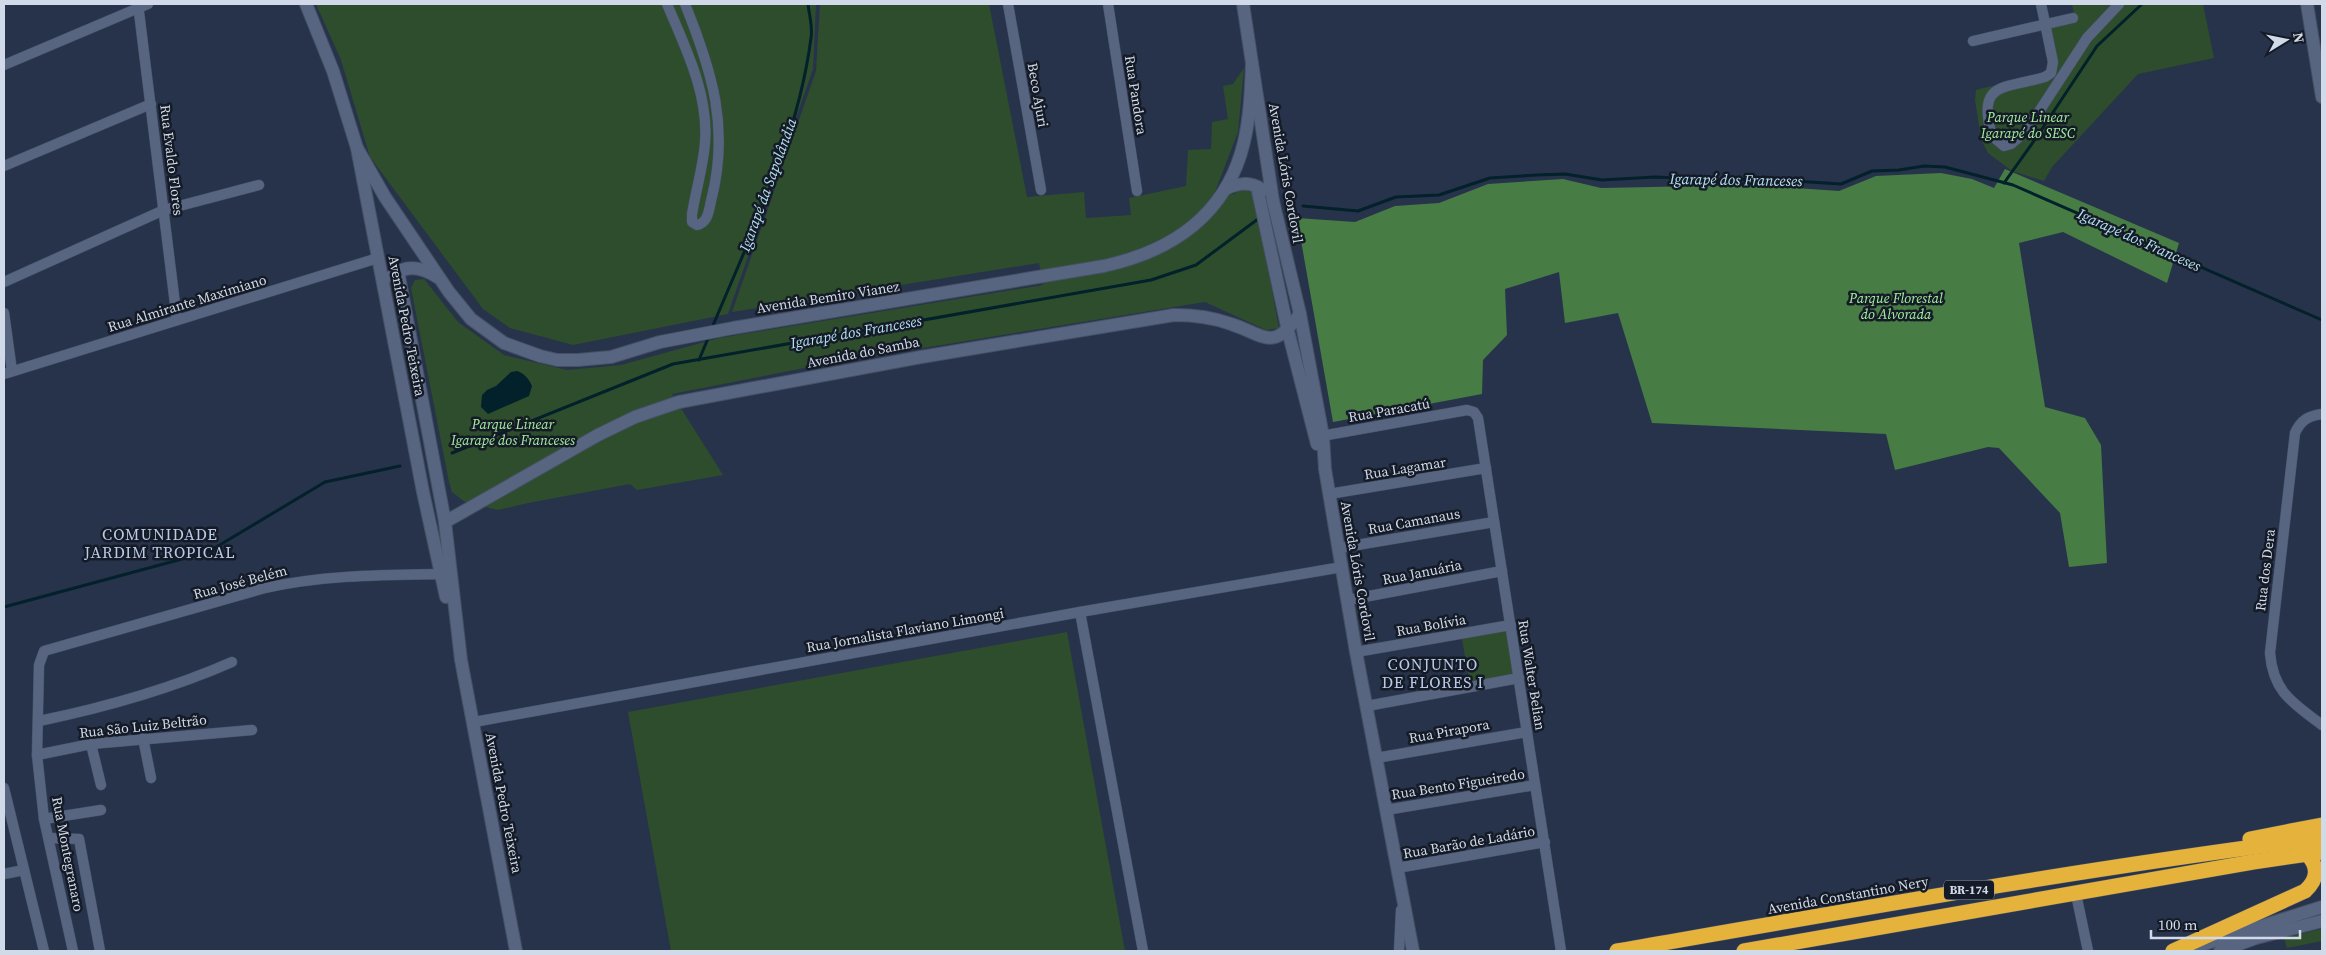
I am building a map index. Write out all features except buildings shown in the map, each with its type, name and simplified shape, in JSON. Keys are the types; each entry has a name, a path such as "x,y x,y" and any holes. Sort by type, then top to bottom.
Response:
{"highway":[{"path":"2174,857 2273,834 2322,825"},
{"name":"Avenida Constantino Nery","path":"1617,951 2032,879 2174,857 2322,838"},
{"path":"2173,951 2305,891 2316,879 2316,869 2313,861 2315,853"},
{"name":"BR-174","path":"1744,951 2315,853"}],"street":[{"name":"Avenida Pedro Teixeira","path":"306,4 333,71 358,148 423,492 456,650 461,660"},
{"path":"667,4 695,74 705,118 706,141 703,167 692,214 692,222 697,225 702,224 707,215 714,190 720,144 716,96 710,69 685,4"},
{"name":"Beco Ajuri","path":"1008,4 1041,190"},
{"name":"Rua Pandora","path":"1108,4 1137,191"},
{"path":"1243,4 1252,63"},
{"path":"2041,4 2054,62 2050,73 2045,77 2000,88 1991,94 1986,106 1992,136 1998,143 2004,146 2011,144 2027,130 2087,38 2119,4"},
{"path":"2307,4 2322,97"},
{"path":"4,65 142,5"},
{"name":"Rua Evaldo Flores","path":"142,5 151,104 177,320"},
{"path":"1973,41 2073,18"},
{"path":"2054,62 2068,66"},
{"name":"Avenida Bemiro Vianez","path":"358,148 385,197 441,280 471,319 486,332 504,343 540,356 557,360 595,359 677,338 1128,260 1162,247 1178,238 1206,215 1218,203 1225,189 1244,142 1252,63"},
{"name":"Avenida Lóris Cordovil","path":"1252,63 1273,201 1300,314 1356,652 1413,951"},
{"path":"695,74 710,69"},
{"path":"4,166 151,104"},
{"path":"1225,189 1239,183 1258,187 1273,201"},
{"path":"4,282 164,210 259,186"},
{"name":"Avenida Lóris Cordovil","path":"1258,187 1288,331 1319,437"},
{"name":"Rua Almirante Maximiano","path":"8,373 378,258"},
{"name":"Avenida Bemiro Vianez","path":"398,271 410,268 422,269 441,280"},
{"name":"Avenida Pedro Teixeira","path":"398,271 442,502 461,660 516,951"},
{"path":"384,286 398,271"},
{"path":"4,313 8,373"},
{"path":"1288,331 1300,314"},
{"name":"Avenida do Samba","path":"445,522 598,435 635,417 679,402 931,355 1174,315 1213,318 1265,338 1273,338 1288,331"},
{"name":"Rua Paracatú","path":"1319,437 1467,410"},
{"name":"Rua Walter Belian","path":"1467,410 1474,412 1478,418 1561,951"},
{"name":"Rua dos Dera","path":"2322,414 2305,418 2299,424 2295,433 2270,653 2271,667 2281,690 2289,699 2322,725"},
{"name":"Rua Lagamar","path":"1329,494 1486,468"},
{"path":"423,492 434,501 442,502"},
{"name":"Rua Camanaus","path":"1339,548 1494,522"},
{"name":"Rua Jornalista Flaviano Limongi","path":"474,722 1080,612 1342,567"},
{"name":"Rua Januária","path":"1348,600 1502,571"},
{"name":"Rua José Belém","path":"51,648 293,582 338,576 441,574"},
{"path":"1080,612 1143,951"},
{"name":"Rua Bolívia","path":"1356,652 1511,625"},
{"name":"Rua Montegranaro","path":"51,648 44,651 39,665 37,755 44,819 73,951"},
{"path":"39,721 96,710 156,693 232,662"},
{"path":"1367,706 1519,678"},
{"name":"Rua São Luiz Beltrão","path":"37,755 91,744 252,730"},
{"name":"Rua Pirapora","path":"1376,758 1527,732"},
{"path":"143,738 151,778"},
{"path":"91,744 102,785"},
{"name":"Rua Bento Figueiredo","path":"1386,810 1535,786"},
{"path":"4,788 44,951"},
{"path":"44,819 101,810"},
{"path":"49,838 77,837 80,842 100,951"},
{"name":"Rua Barão de Ladário","path":"1397,868 1544,842"},
{"path":"4,874 24,870"},
{"name":"Avenida Lóris Cordovil","path":"1399,951 1401,888"},
{"path":"2076,894 2088,951"},
{"path":"2185,951 2322,907"},
{"path":"2220,951 2288,929 2322,921"}],"green space":[{"path":"316,4 816,4 813,69 728,314 573,345 510,328 483,309 370,157 341,60"},
{"name":"Parque Linear Igarapé dos Franceses","path":"820,4 989,4 1027,197 1084,192 1086,218 1131,215 1129,198 1186,186 1188,150 1211,149 1212,122 1228,119 1223,86 1233,84 1244,68 1238,132 1215,192 1234,194 1244,188 1254,194 1279,328 1266,330 1205,302 825,364 672,394 723,475 637,490 630,484 498,510 465,502 452,492 449,482 411,288 415,280 424,279 458,322 504,355 567,370 621,365 719,338 1043,285 1039,263 732,312 816,71"},
{"name":"Parque Linear Igarapé do SESC","path":"2072,4 2203,4 2214,58 2138,74 2052,167 2044,181 2012,171 1988,153 1981,139 1975,100 1976,90 2044,73 2051,68 2048,21 2074,14"},
{"name":"Parque Florestal do Alvorada","path":"2005,169 2179,243 2167,283 2063,232 2019,243 2045,407 2085,418 2101,445 2107,563 2069,567 2060,513 1999,448 1988,447 1895,470 1886,434 1652,423 1618,313 1565,323 1559,272 1505,289 1507,335 1483,360 1482,394 1333,422 1297,218 1355,222 1395,206 1439,203 1488,184 1563,179 1601,188 1752,185 1839,191 1876,176 1941,173 1972,179 1994,188"},
{"path":"1514,623 1523,675 1470,686 1461,633"},
{"path":"1067,632 1125,951 671,951 628,712"},
{"path":"2322,929 2322,941 2287,948 2284,938"}],"water":[{"path":"517,371 524,375 531,383 529,396 488,414 481,407 482,395 487,390 496,386 511,372"}],"waterway":[{"name":"Igarapé da Sapolândia","path":"712,328 757,222 796,113 805,76 811,34 808,4"},
{"path":"2004,183 2097,46 2142,4"},
{"name":"Igarapé dos Franceses","path":"1303,206 1358,211 1396,197 1439,195 1490,178 1537,175 1565,174 1602,180 1655,177 1723,180 1776,178 1841,184 1872,171 1899,170 1924,166 1945,167 2013,185 2322,320"},
{"name":"Igarapé dos Franceses","path":"452,453 673,364 1151,280 1196,265 1258,219"},
{"name":"Igarapé da Sapolândia","path":"699,360 709,336"},
{"name":"Igarapé dos Franceses","path":"4,607 208,552 325,482 400,466"}],"district":[{"name":"COMUNIDADE JARDIM TROPICAL","path":"160,543"},
{"name":"CONJUNTO DE FLORES I","path":"1433,673"}]}
